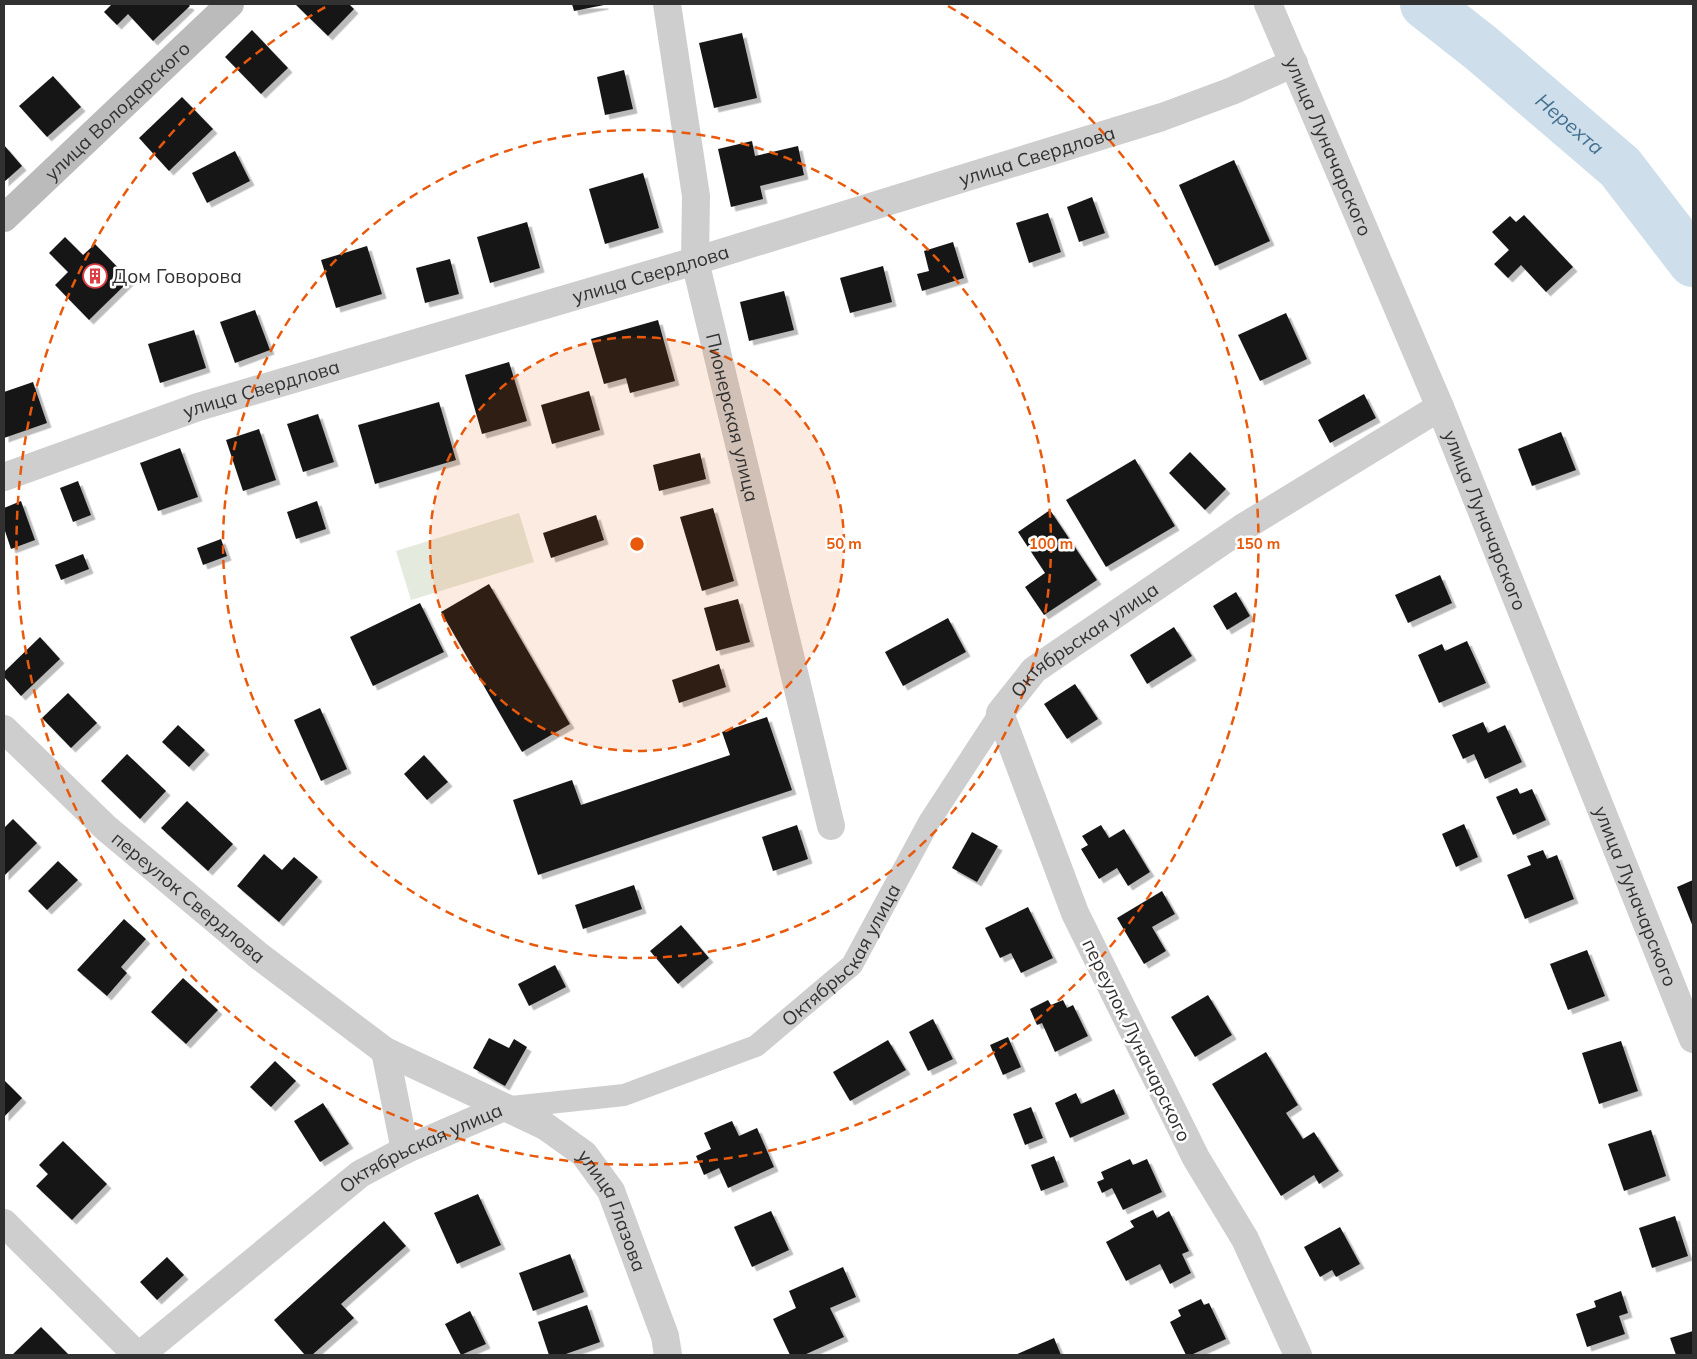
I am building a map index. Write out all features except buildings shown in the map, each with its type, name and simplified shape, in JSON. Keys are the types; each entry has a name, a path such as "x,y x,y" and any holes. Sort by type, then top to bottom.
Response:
{"main road":[{"name":"улица Володарского","path":"4,218 223,6"}],"street":[{"name":"Пионерская улица","path":"667,4 696,196 695,261 831,826"},
{"name":"улица Луначарского","path":"1268,4 1440,407 1693,1039"},
{"name":"улица Свердлова","path":"4,477 198,407 695,261 1162,117 1232,91 1294,63"},
{"name":"Октябрьская улица","path":"139,1355 360,1174 405,1150 502,1108 624,1095 756,1046 852,965 930,822 1000,713 1034,670 1242,528 1440,407"},
{"name":"переулок Луначарского","path":"1000,713 1075,913 1196,1158 1245,1239 1298,1355"},
{"name":"переулок Свердлова","path":"4,729 106,828 259,956 385,1051 502,1108"},
{"path":"385,1051 405,1150"},
{"name":"улица Глазова","path":"502,1108 545,1126 584,1154 611,1191 665,1336 668,1355"},
{"path":"4,1223 139,1355"}],"shaded area":[{"path":"519,513 534,562 411,600 396,551"}],"waterway":[{"name":"Нерехта","path":"1425,4 1481,48 1620,167 1693,262"}],"place":[{"name":"Дом Говорова","path":"95,276"}]}
